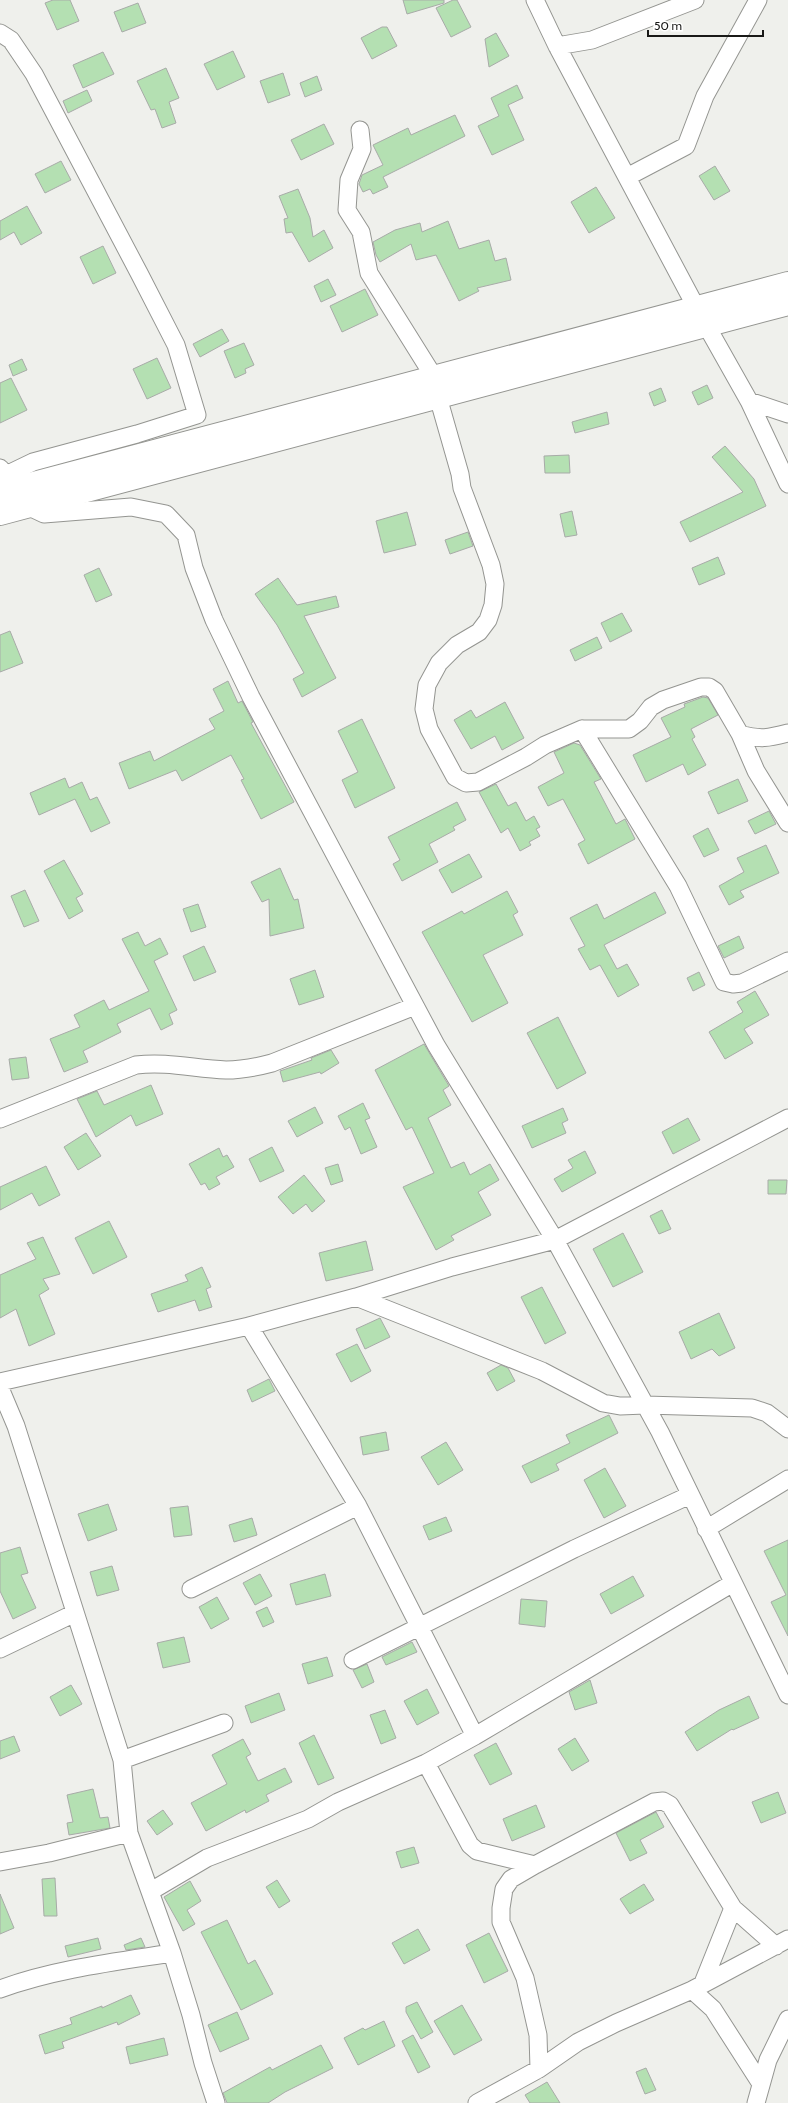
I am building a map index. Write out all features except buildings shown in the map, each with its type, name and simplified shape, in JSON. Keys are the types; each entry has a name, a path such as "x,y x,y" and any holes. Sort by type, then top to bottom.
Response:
{"main road":[{"path":"0,514 436,387 696,307 788,283"},
{"path":"6,481 706,326 788,304"}],"street":[{"path":"535,0 557,46 706,326 749,401 788,484"},
{"path":"557,46 592,40 695,0"},
{"path":"627,177 686,146 705,96 758,0"},
{"path":"0,33 11,40 34,74 176,345 197,415 201,438"},
{"path":"360,130 362,149 349,180 347,210 361,232 369,273 436,387 460,474 462,488 491,564 495,584 493,605 488,620 479,632 457,645 439,663 427,685 424,709 429,729 455,777 466,783 478,782 544,746 582,729 629,729 640,721 652,706 663,700 701,687 709,688 715,691 740,734 756,771 788,822"},
{"path":"749,401 788,414"},
{"path":"197,415 137,434 33,462 6,481 27,506 44,514 131,507 166,514 186,535 194,568 214,620 252,698 436,1045 556,1240 645,1405 788,1695"},
{"path":"582,729 678,886 724,982 733,984 742,983 787,963"},
{"path":"740,734 757,739 770,738 788,733"},
{"path":"0,1119 136,1065 154,1062 226,1070 248,1069 272,1063 415,1006"},
{"path":"0,1382 249,1326 356,1297 452,1267 556,1240 788,1118"},
{"path":"356,1297 542,1371 602,1403 620,1406 645,1405 752,1408 767,1413 788,1429"},
{"path":"249,1326 358,1506 475,1736"},
{"path":"0,1388 16,1426 122,1760 130,1833 172,1953 191,2015 203,2063 216,2103"},
{"path":"706,1528 788,1479"},
{"path":"353,1660 574,1549 690,1495"},
{"path":"192,1589 358,1506"},
{"path":"151,1891 207,1858 308,1819 338,1802 426,1763 475,1736 733,1583"},
{"path":"0,1649 75,1613"},
{"path":"122,1760 224,1723"},
{"path":"426,1763 470,1845 478,1851 535,1865"},
{"path":"477,2103 505,2098 539,2069 578,2042 616,2023 698,1987 782,1943 733,1908 670,1805 663,1801 654,1802 535,1865 511,1879 504,1889 501,1908 501,1922 525,1978 538,2035 539,2069"},
{"path":"0,1862 49,1853 130,1833"},
{"path":"698,1987 733,1908"},
{"path":"0,1989 18,1982 92,1965 172,1953"},
{"path":"698,1987 761,2084"},
{"path":"756,2103 768,2060 788,2019"}]}
